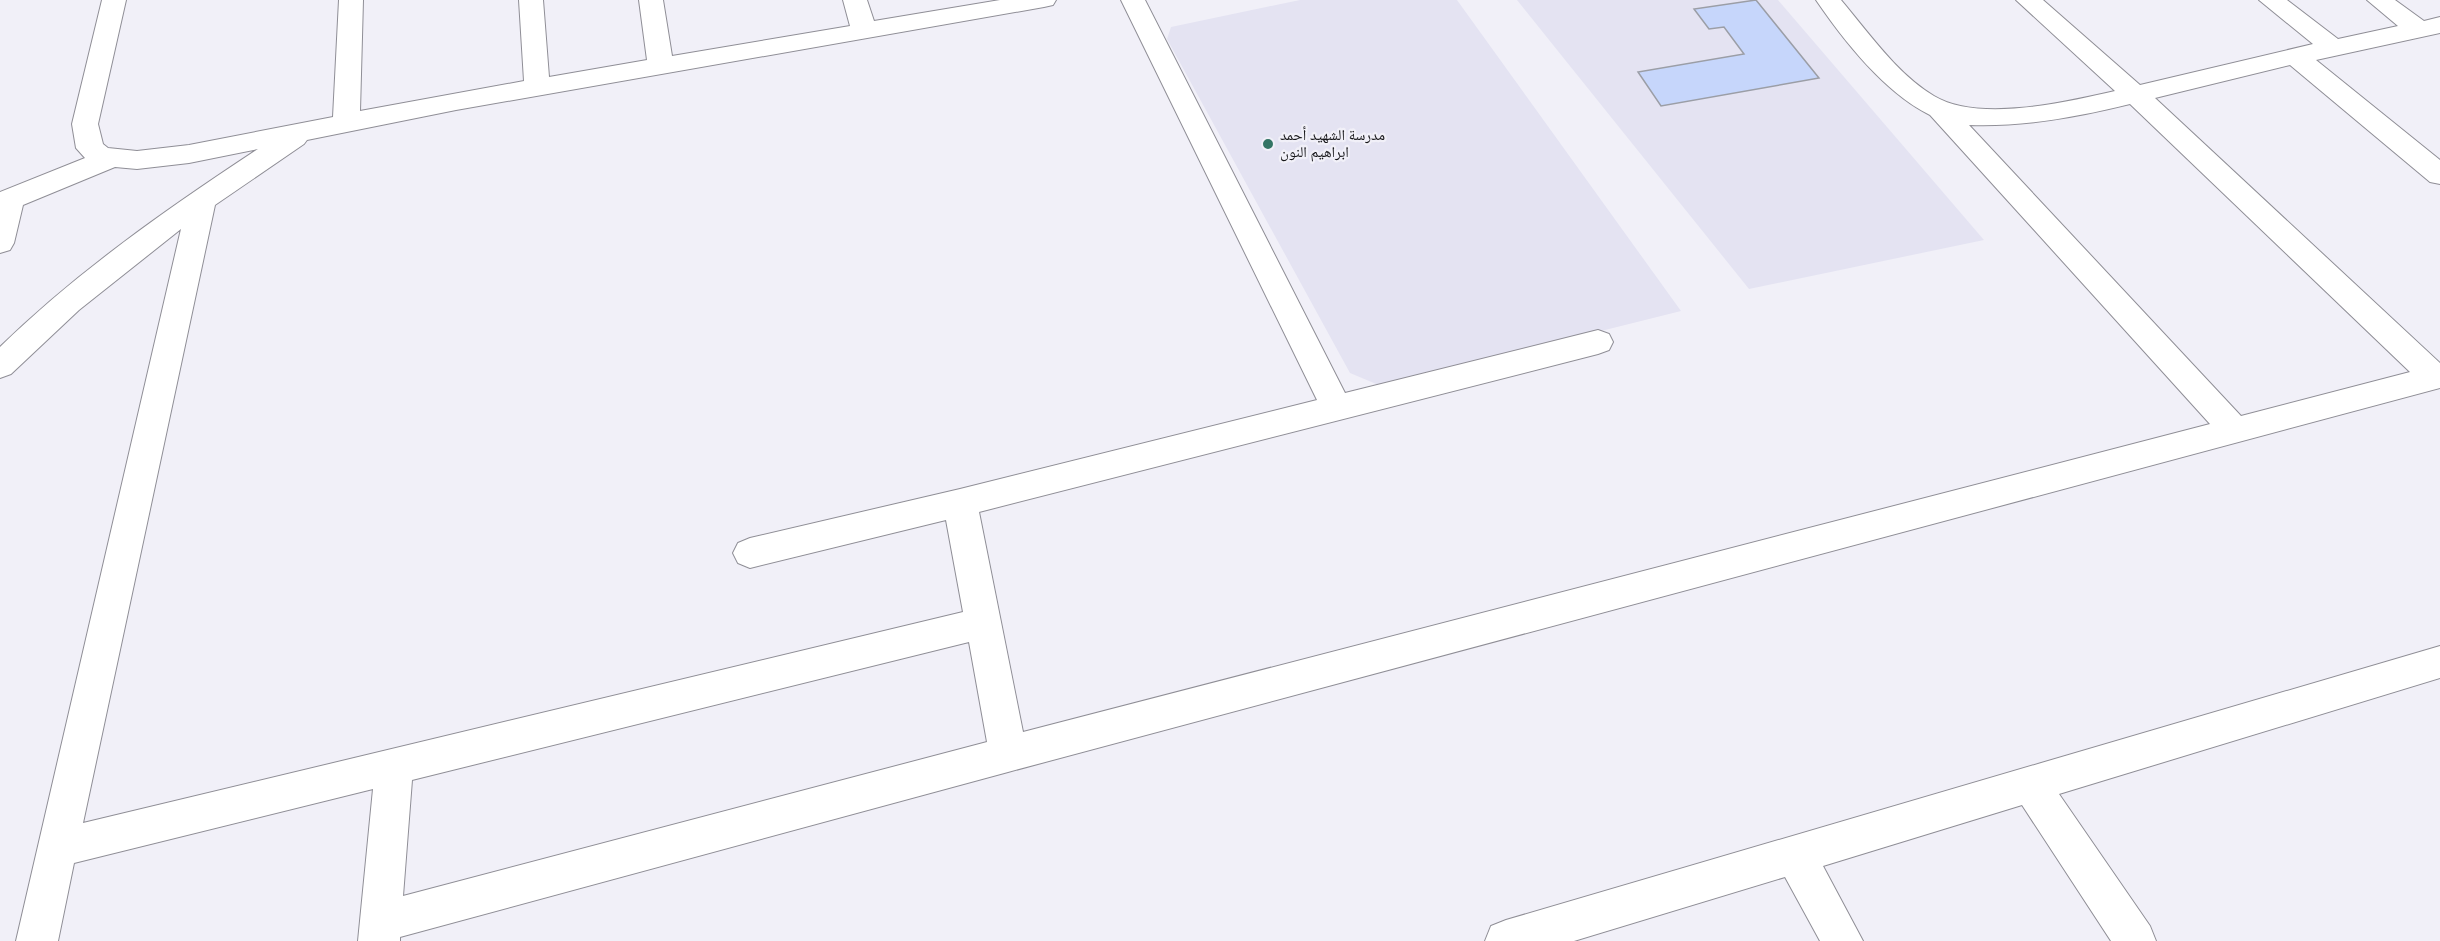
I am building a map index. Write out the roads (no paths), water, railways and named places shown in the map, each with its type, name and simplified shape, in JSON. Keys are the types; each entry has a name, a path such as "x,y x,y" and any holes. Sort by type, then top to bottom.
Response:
{"street":[{"path":"114,0 85,124 90,148 101,157 137,160 189,154 308,129 537,87 1044,0"},
{"path":"346,122 351,0"},
{"path":"531,0 537,87"},
{"path":"651,0 661,66"},
{"path":"855,0 864,31"},
{"path":"1133,0 1337,408"},
{"path":"1828,0 1910,92 1940,110 1966,117 2005,118 2068,108 2430,27"},
{"path":"2028,0 2134,93 2437,376"},
{"path":"2271,0 2334,48"},
{"path":"2379,0 2430,27"},
{"path":"2295,56 2440,175"},
{"path":"1940,110 2235,430"},
{"path":"0,366 88,283 165,224 308,129"},
{"path":"0,243 5,201 112,158"},
{"path":"38,941 202,200"},
{"path":"750,553 960,503 1598,342"},
{"path":"394,766 380,931 1008,754 2437,376"},
{"path":"960,503 1008,754"},
{"path":"58,848 982,623"},
{"path":"1506,941 2440,662"},
{"path":"2030,784 2135,941"},
{"path":"1795,855 1842,941"}],"place":[{"name":"مدرسة الشهيد أحمد ابراهيم النون","path":"1268,144"}]}
